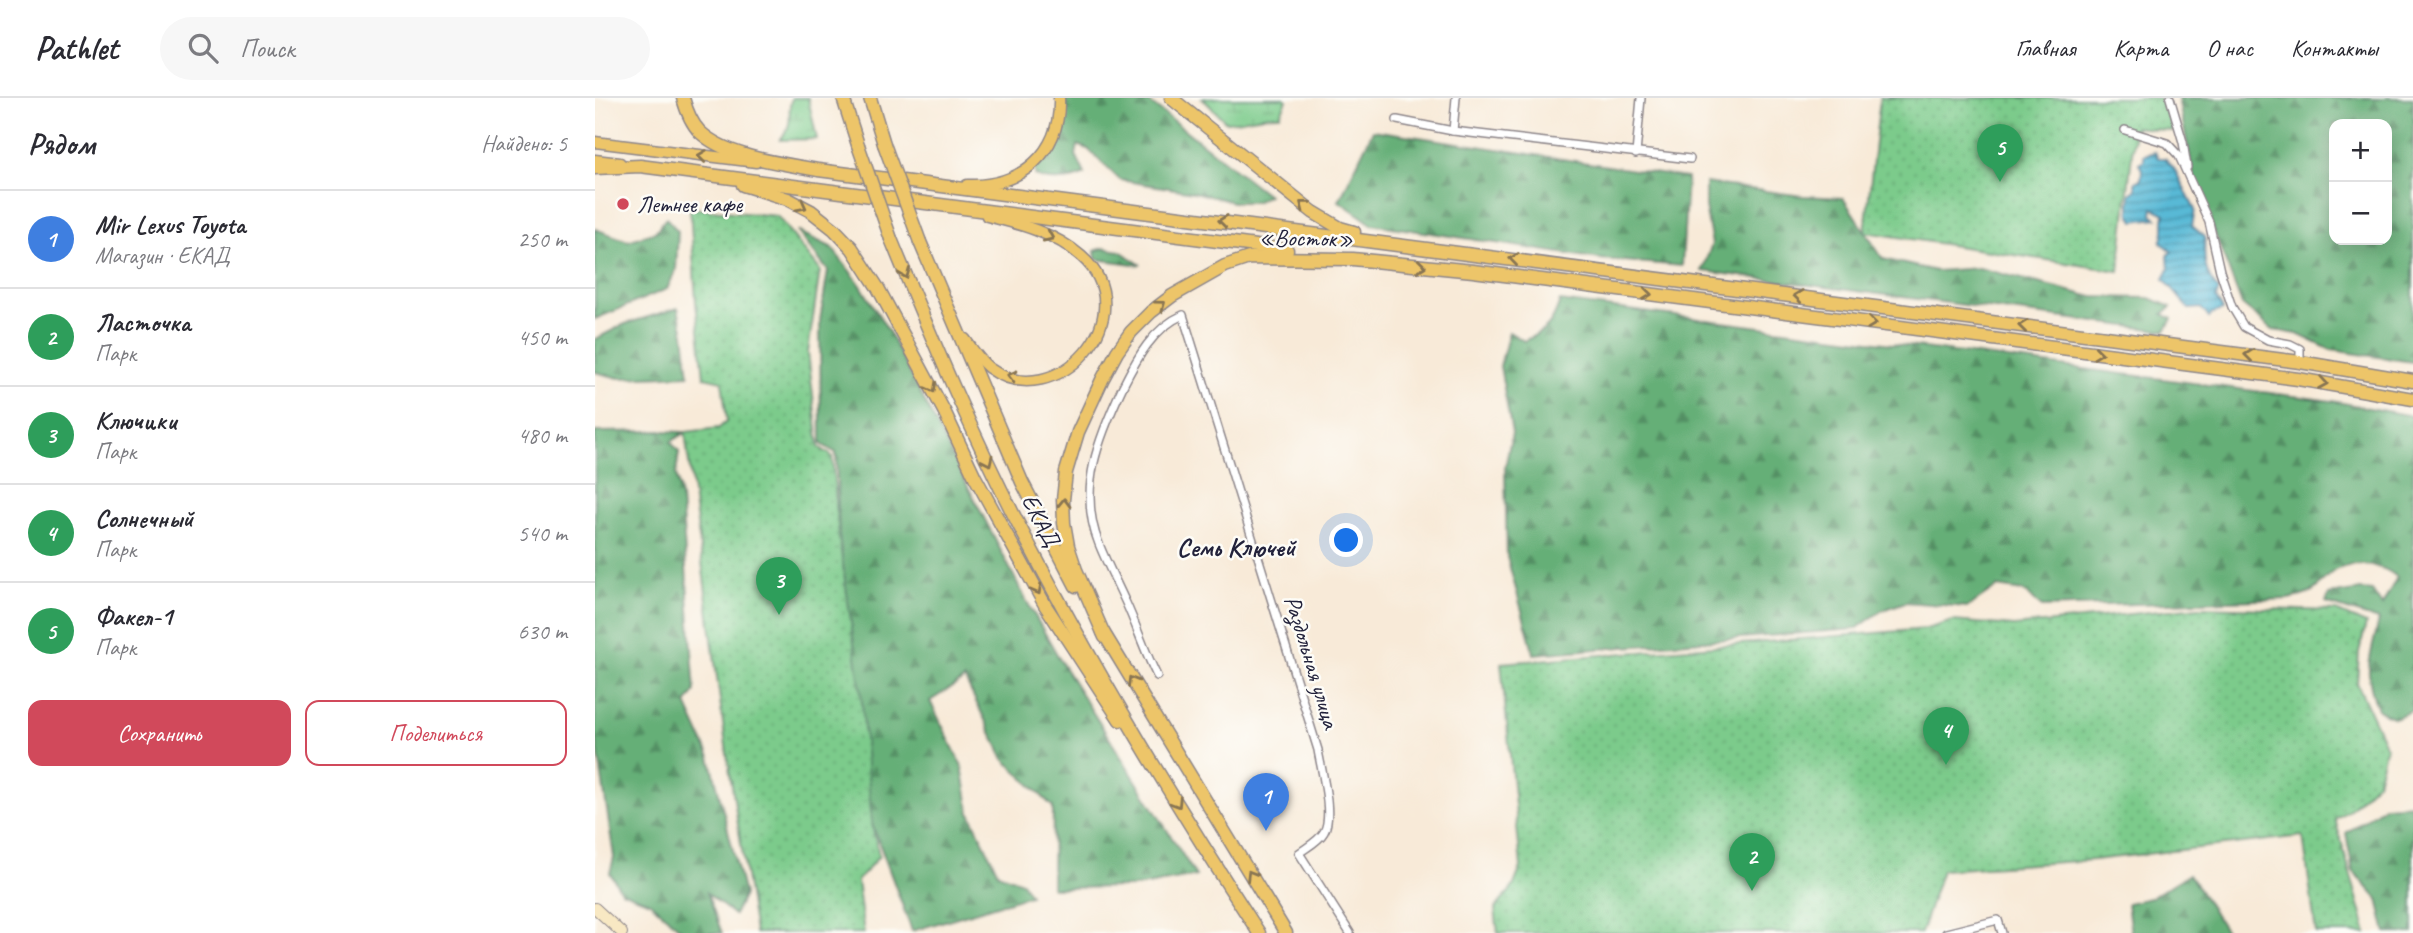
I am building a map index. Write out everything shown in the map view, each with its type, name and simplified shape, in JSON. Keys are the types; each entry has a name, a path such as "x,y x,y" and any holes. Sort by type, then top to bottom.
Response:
{"highway":[{"name":"«Восток»","path":"683,98 699,131 714,141 738,153 818,170 2300,362 2413,381"},
{"name":"ЕКАД","path":"843,98 891,239 941,358 1024,534 1148,756 1259,933"},
{"name":"ЕКАД","path":"872,98 878,128 921,242 1022,482 1065,567 1105,637 1286,933"},
{"path":"1171,98 1313,212 1340,228 1388,242"},
{"path":"595,168 640,166 715,175 1353,259"},
{"path":"715,175 788,199 811,211 852,248 878,288 975,477 1045,605 1107,703 1148,756"},
{"name":"«Восток»","path":"1105,637 1068,546 1063,500 1071,450 1102,380 1131,332 1172,296 1225,267 1249,258 1353,259 1579,285 2298,379 2413,398"}],"main road":[{"path":"928,183 986,184 1011,179 1019,174 1038,159 1052,138 1058,118 1059,98"},
{"path":"595,142 818,170"},
{"path":"595,160 640,166"},
{"path":"937,206 995,218 1060,241 1096,272 1102,290 1102,320 1092,346 1077,363 1045,377 1016,379 992,370 973,350 954,323"},
{"path":"595,908 622,933"}],"street":[{"path":"1453,131 1456,98"},
{"path":"1636,154 1641,98"},
{"path":"2170,98 2183,142 2188,178"},
{"path":"1397,120 1453,131 1690,159"},
{"path":"2125,130 2167,143 2179,156 2209,222 2220,271 2232,307 2244,327 2268,341 2290,344 2300,349 2300,362"},
{"name":"Раздольная улица","path":"1157,676 1099,543 1090,505 1090,482 1093,459 1104,426 1132,368 1147,344 1168,321 1183,315 1318,750 1327,800 1327,824 1324,833 1299,853 1350,933"},
{"path":"1946,933 1998,920 2001,933"}],"green space":[{"path":"792,98 808,98 817,139 780,140 788,127"},
{"path":"1064,98 1144,98 1268,195 1255,202 1233,202 1199,193 1120,180 1088,149 1078,145 1076,155 1085,174 1060,180 1040,178 1035,175 1035,166 1044,162 1065,124"},
{"path":"1202,98 1287,100 1280,115 1226,122"},
{"path":"1880,98 2159,98 2174,131 2135,127 2119,271 1865,232"},
{"path":"2178,98 2413,98 2413,362 2331,350 2297,334 2273,330 2242,305 2194,178"},
{"path":"1373,130 1687,178 1682,266 1600,259 1372,224 1339,201"},
{"path":"1705,183 1803,196 1843,198 1883,259 1936,271 1979,268 2093,297 2150,298 2171,307 2163,314 2172,319 2165,331 1702,271 1712,244 1705,207"},
{"path":"690,208 777,216 820,270 808,352 819,447 832,456 839,538 861,692 872,825 879,856 857,881 864,933 755,933 727,754 685,432 719,428 727,421 722,381 704,377"},
{"path":"666,218 678,231 676,270 667,289 595,319 595,229 628,241 655,232"},
{"path":"797,231 831,247 860,284 889,332 1026,600 1063,665 1196,876 1136,887 1052,888 1053,807 1004,759 965,679 930,701 962,766 970,813 998,873 1022,882 1030,895 912,931 872,824 860,690 839,536 836,453 821,444 820,320 828,271"},
{"path":"1103,248 1120,251 1141,265 1096,259 1095,251"},
{"path":"1560,301 2332,401 2413,416 2413,710 2394,718 2378,710 2370,684 2369,665 2379,620 2326,603 2329,595 2361,590 2372,591 2382,606 2397,577 2374,566 2364,565 2337,570 2310,593 2289,599 2042,607 2023,591 1997,587 1968,607 1905,602 1881,611 1856,629 1534,654 1507,557 1505,468 1512,433 1500,366 1509,332 1524,341 1538,334 1551,322"},
{"path":"678,308 689,375 619,378 595,372 595,339 625,324"},
{"path":"595,432 685,432 671,442 679,452 676,474 681,498 695,692 686,704 710,757 744,895 734,915 707,893 722,933 685,933 650,902 621,891 610,873 614,857 595,730"},
{"path":"2199,607 2336,611 2366,624 2359,652 2357,683 2386,747 2377,782 2350,809 2335,819 2367,933 2316,933 2303,836 2093,860 1942,870 1921,933 1498,933 1495,909 1513,887 1521,867 1501,663 1926,629 1953,621 2014,626"},
{"path":"2413,804 2413,933 2386,933 2378,899 2353,871 2346,833 2385,806"},
{"path":"2189,874 2227,933 2131,933 2127,903 2150,898"}],"water":[{"path":"2155,152 2158,158 2165,158 2175,170 2195,210 2192,226 2205,237 2206,266 2210,279 2219,290 2216,298 2223,310 2213,313 2209,318 2201,308 2189,309 2164,279 2169,269 2168,255 2172,252 2161,242 2165,214 2153,208 2152,214 2157,218 2134,221 2130,214 2130,194 2136,189 2135,182 2141,179 2142,170 2139,163 2144,160 2144,155"}],"place":[{"name":"Факел-1","path":"2000,182"},
{"name":"Летнее кафе","path":"623,204"},
{"name":"Ключики","path":"779,615"},
{"name":"Солнечный","path":"1946,765"},
{"name":"Mir Lexus Toyota","path":"1266,831"},
{"name":"Ласточка","path":"1752,891"}],"district":[{"name":"Семь Ключей","path":"1236,547"}]}
